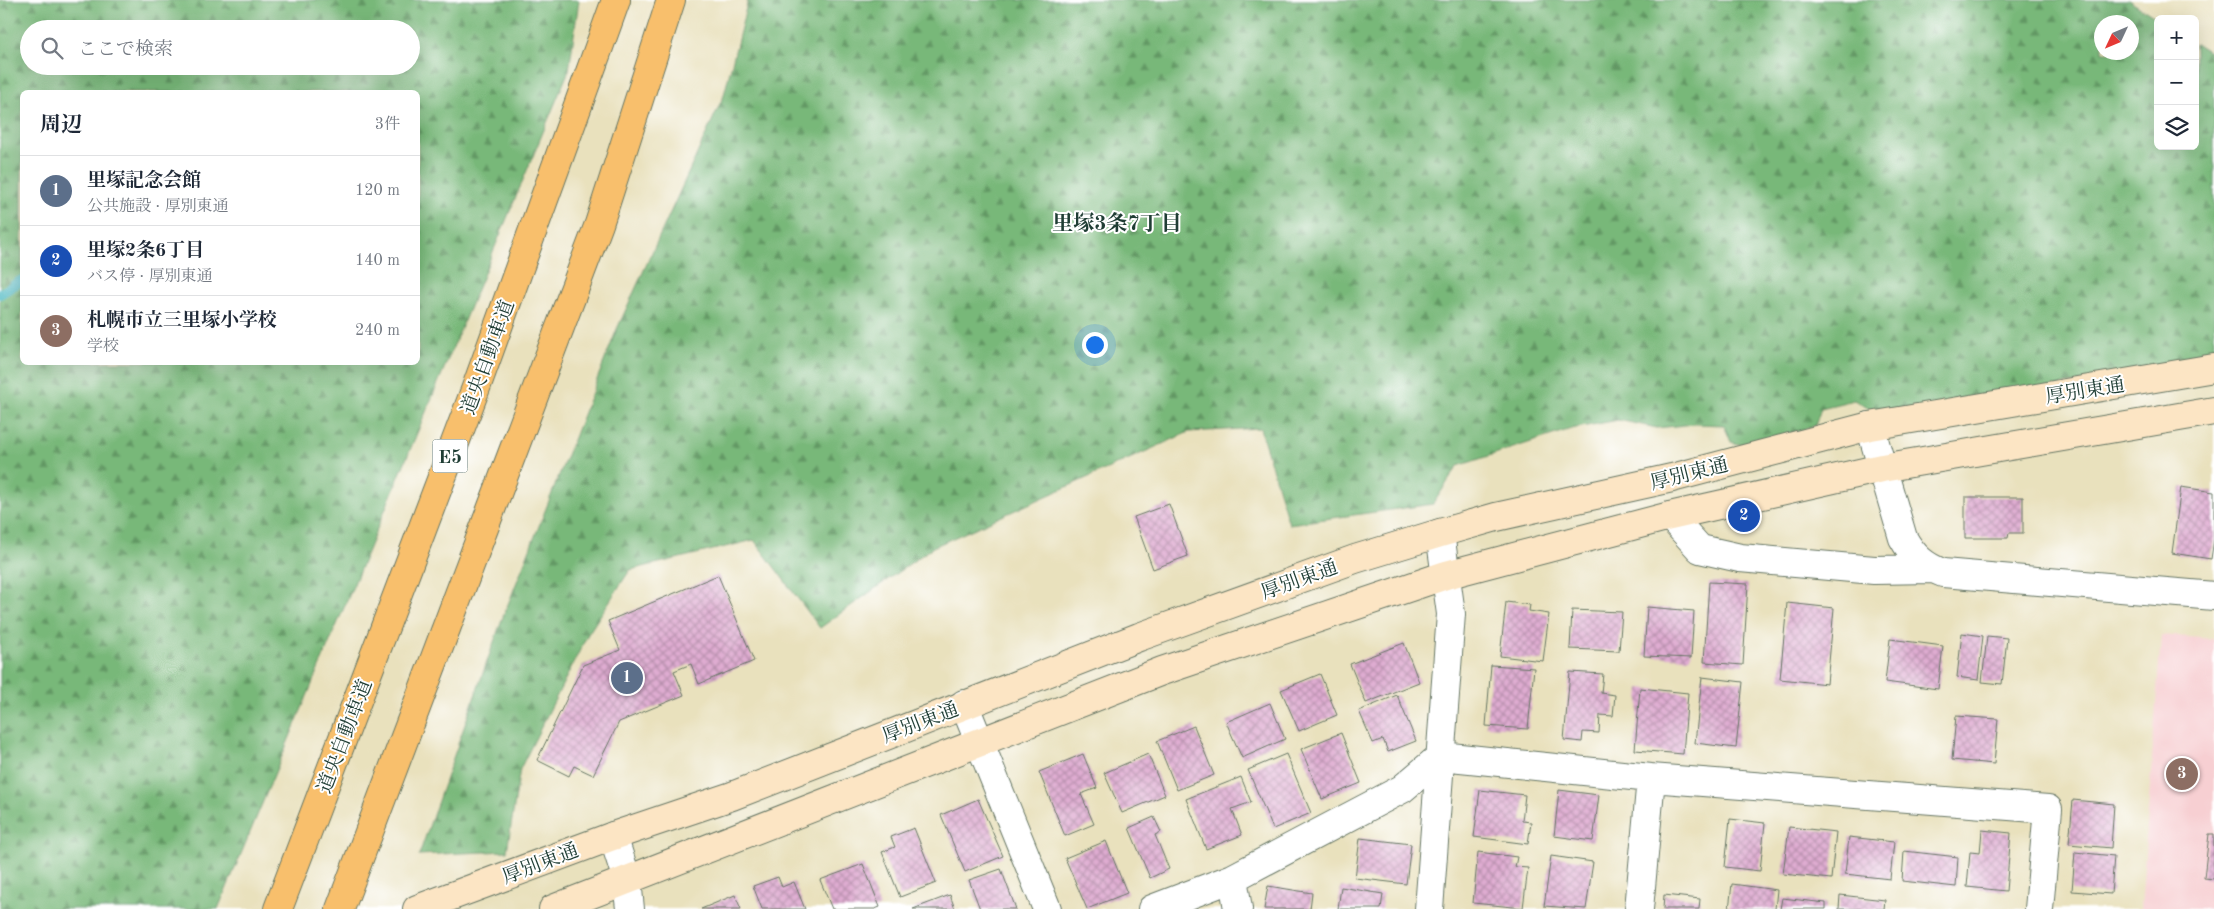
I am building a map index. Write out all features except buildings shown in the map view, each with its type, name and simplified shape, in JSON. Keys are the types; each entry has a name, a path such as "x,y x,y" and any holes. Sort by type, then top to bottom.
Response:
{"highway":[{"name":"道央自動車道","path":"278,909 477,385 616,0"},
{"path":"340,909 599,224 671,0"}],"street":[{"name":"厚別東通","path":"417,909 613,836 732,796 1139,637 1355,559 1440,533 1496,517 1672,478 1870,426 2214,368"},
{"name":"厚別東通","path":"552,909 1162,671 1446,575 1670,516 1882,468 2214,411"},
{"path":"1870,426 1903,538 1911,552 1932,569 1943,574 2214,596"},
{"path":"1670,516 1700,549 1740,558 1874,570 1932,569"},
{"path":"1429,909 1451,614 1440,533"},
{"path":"964,704 1047,909"},
{"path":"1152,909 1233,878 1402,789 1441,756 1651,778 2048,809 2039,909"},
{"path":"1639,909 1651,778"},
{"path":"613,836 627,880 630,909"},
{"path":"1233,878 1238,909"}],"shaded area":[{"path":"2161,635 2214,639 2214,909 2141,909"}],"green space":[{"path":"0,0 579,0 569,70 218,909 0,909"},
{"path":"748,0 2128,0 2154,16 2154,150 2199,150 2199,46 2214,55 2214,358 1882,418 1854,400 1821,408 1815,426 1746,446 1731,442 1724,425 1694,424 1657,428 1618,420 1571,429 1458,466 1433,504 1289,524 1260,428 1189,432 933,547 820,628 754,540 630,570 588,634 520,769 507,851 419,855 501,622 617,329 724,95"}],"waterway":[{"path":"0,294 20,281"}],"place":[{"name":"里塚2条6丁目","path":"1744,516"},
{"name":"里塚記念会館","path":"627,678"},
{"name":"札幌市立三里塚小学校","path":"2182,774"}],"district":[{"name":"里塚3条7丁目","path":"1117,223"}]}
